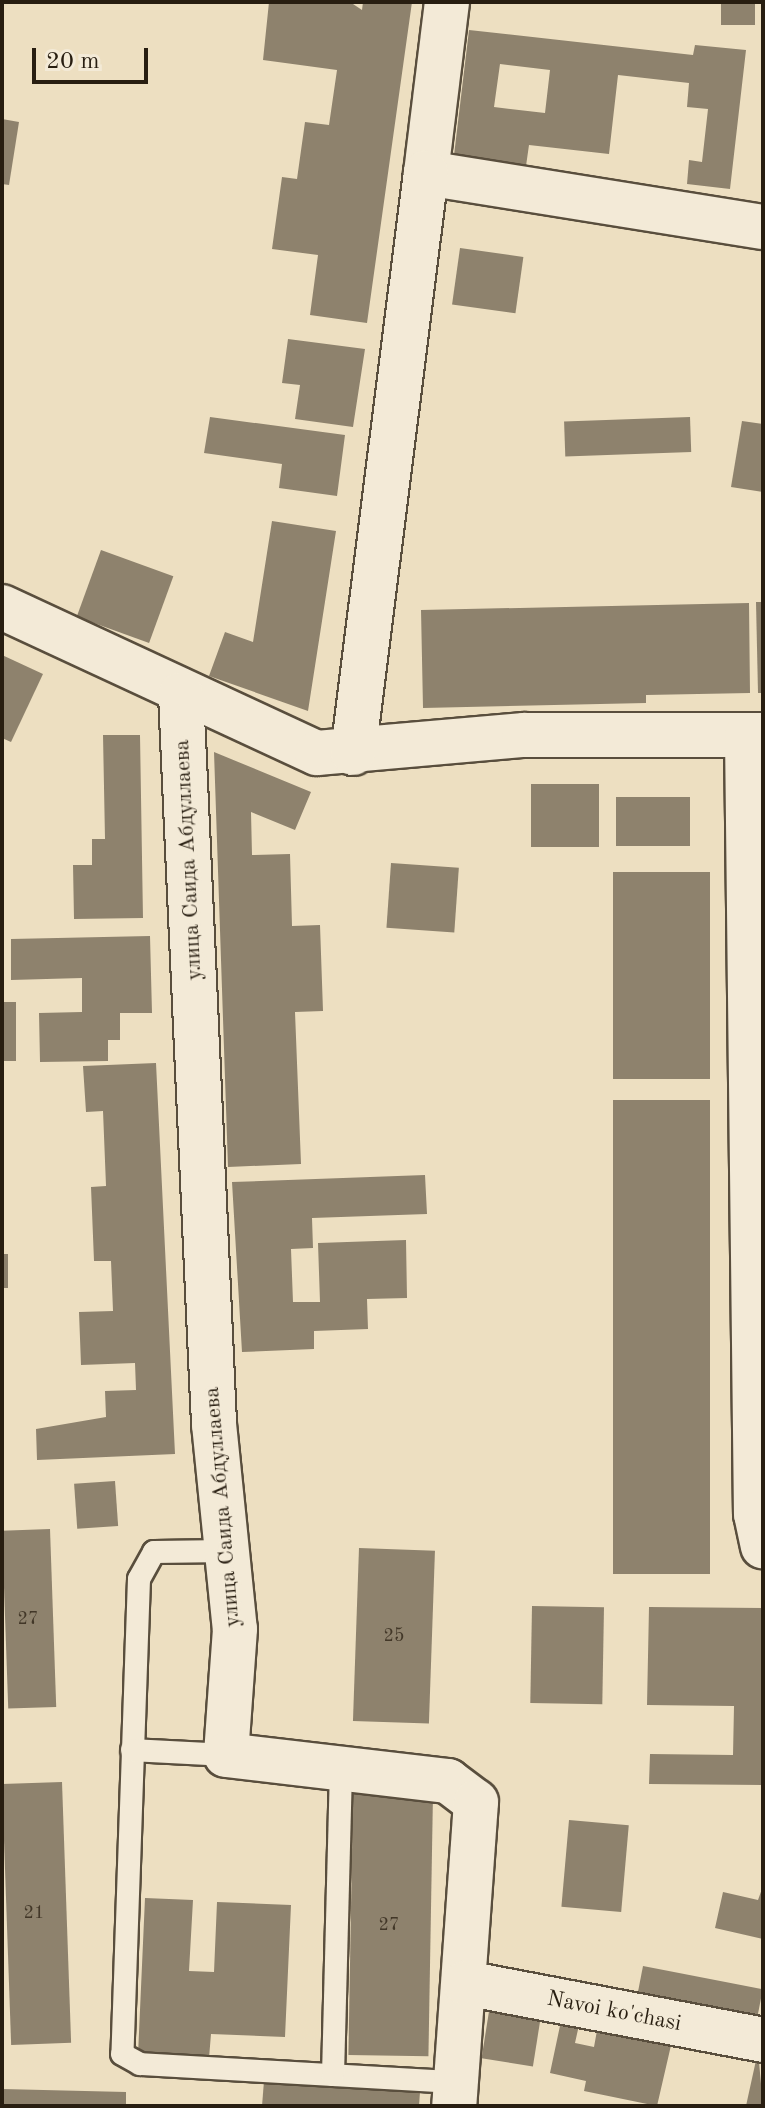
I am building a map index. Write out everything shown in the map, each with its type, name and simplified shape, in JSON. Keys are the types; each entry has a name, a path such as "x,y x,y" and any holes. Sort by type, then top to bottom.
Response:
{"street":[{"path":"353,753 447,2"},
{"path":"426,173 763,227"},
{"path":"2,607 288,744 353,753 524,735 755,735 756,1514 763,1546"},
{"name":"улица Саида Абдуллаева","path":"181,694 214,1424 235,1629 226,1755"},
{"path":"226,1755 448,1781 476,1802 455,2094"},
{"name":"Navoi ko'chasi","path":"465,1983 763,2040"}],"lane":[{"path":"227,1551 167,1549 144,1562 132,1750 122,2054 140,2064 333,2075 455,2094"},
{"path":"132,1750 226,1755"},
{"path":"333,2075 341,1768"}],"building":[{"path":"269,2 350,2 362,10 363,2 412,2 367,323 310,315 318,255 272,249 282,177 297,179 305,122 329,125 337,70 263,60"},
{"path":"721,2 755,2 755,25 721,25"},
{"path":"469,30 693,55 695,45 746,50 730,189 687,184 689,160 702,162 708,109 687,107 689,83 618,75 609,154 529,145 524,180 452,172","holes":["500,64 550,70 545,113 494,107"]},
{"path":"2,119 19,122 9,185 2,184"},
{"path":"460,248 523,257 515,313 452,304"},
{"path":"288,339 365,349 353,427 295,419 300,385 282,383"},
{"path":"210,417 345,435 337,496 279,488 282,464 204,453"},
{"path":"690,417 691,452 565,456 564,421"},
{"path":"742,421 763,424 763,492 731,487"},
{"path":"272,521 336,531 308,711 209,676 225,632 253,642"},
{"path":"101,550 173,576 149,643 77,617"},
{"path":"756,602 763,602 763,693 758,693"},
{"path":"749,603 750,693 646,695 646,703 423,708 421,610"},
{"path":"2,655 43,674 11,742 2,738"},
{"path":"103,735 140,735 143,918 74,919 73,865 92,865 92,839 105,839"},
{"path":"214,752 311,792 295,830 251,812 252,855 290,854 292,926 320,925 323,1011 295,1012 301,1164 228,1167"},
{"path":"531,784 599,784 599,847 531,847"},
{"path":"616,797 690,797 690,846 616,846"},
{"path":"391,863 459,868 454,933 386,928"},
{"path":"613,872 710,872 710,1079 613,1079"},
{"path":"150,936 152,1013 120,1013 120,1040 108,1040 108,1061 40,1062 39,1013 82,1012 82,978 11,980 11,939"},
{"path":"2,1002 16,1002 16,1061 2,1061"},
{"path":"156,1063 175,1454 37,1460 36,1429 106,1417 105,1391 136,1390 135,1363 81,1365 79,1312 113,1311 111,1261 94,1261 91,1187 106,1186 103,1111 86,1112 83,1066"},
{"path":"613,1100 710,1100 710,1574 613,1574"},
{"path":"425,1175 427,1214 312,1218 313,1248 291,1249 293,1302 320,1302 318,1243 406,1240 407,1298 367,1299 368,1329 314,1331 314,1349 242,1352 232,1182"},
{"path":"2,1254 8,1254 8,1288 2,1288"},
{"path":"115,1481 118,1526 77,1529 74,1484"},
{"path":"50,1529 56,1707 8,1709 2,1531"},
{"path":"359,1548 435,1551 429,1724 353,1721"},
{"path":"532,1606 604,1607 602,1704 530,1703"},
{"path":"649,1607 763,1608 763,1785 649,1784 650,1754 733,1755 734,1706 647,1705"},
{"path":"62,1782 71,2043 11,2045 2,1784"},
{"path":"353,1793 433,1794 428,2056 348,2055"},
{"path":"569,1820 629,1825 621,1912 561,1907"},
{"path":"763,1886 763,1939 715,1928 723,1892 758,1900"},
{"path":"145,1898 193,1900 189,1971 214,1972 217,1902 291,1905 285,2037 211,2034 209,2058 138,2055"},
{"path":"643,1966 763,1989 754,2033 634,2010"},
{"path":"490,2005 541,2013 533,2066 482,2058"},
{"path":"561,2021 579,2025 575,2043 594,2047 598,2025 672,2041 657,2106 584,2091 586,2081 550,2073"},
{"path":"758,2051 763,2106 746,2106"},
{"path":"264,2081 420,2092 419,2106 262,2106"},
{"path":"2,2089 126,2092 126,2106 2,2106"}]}
